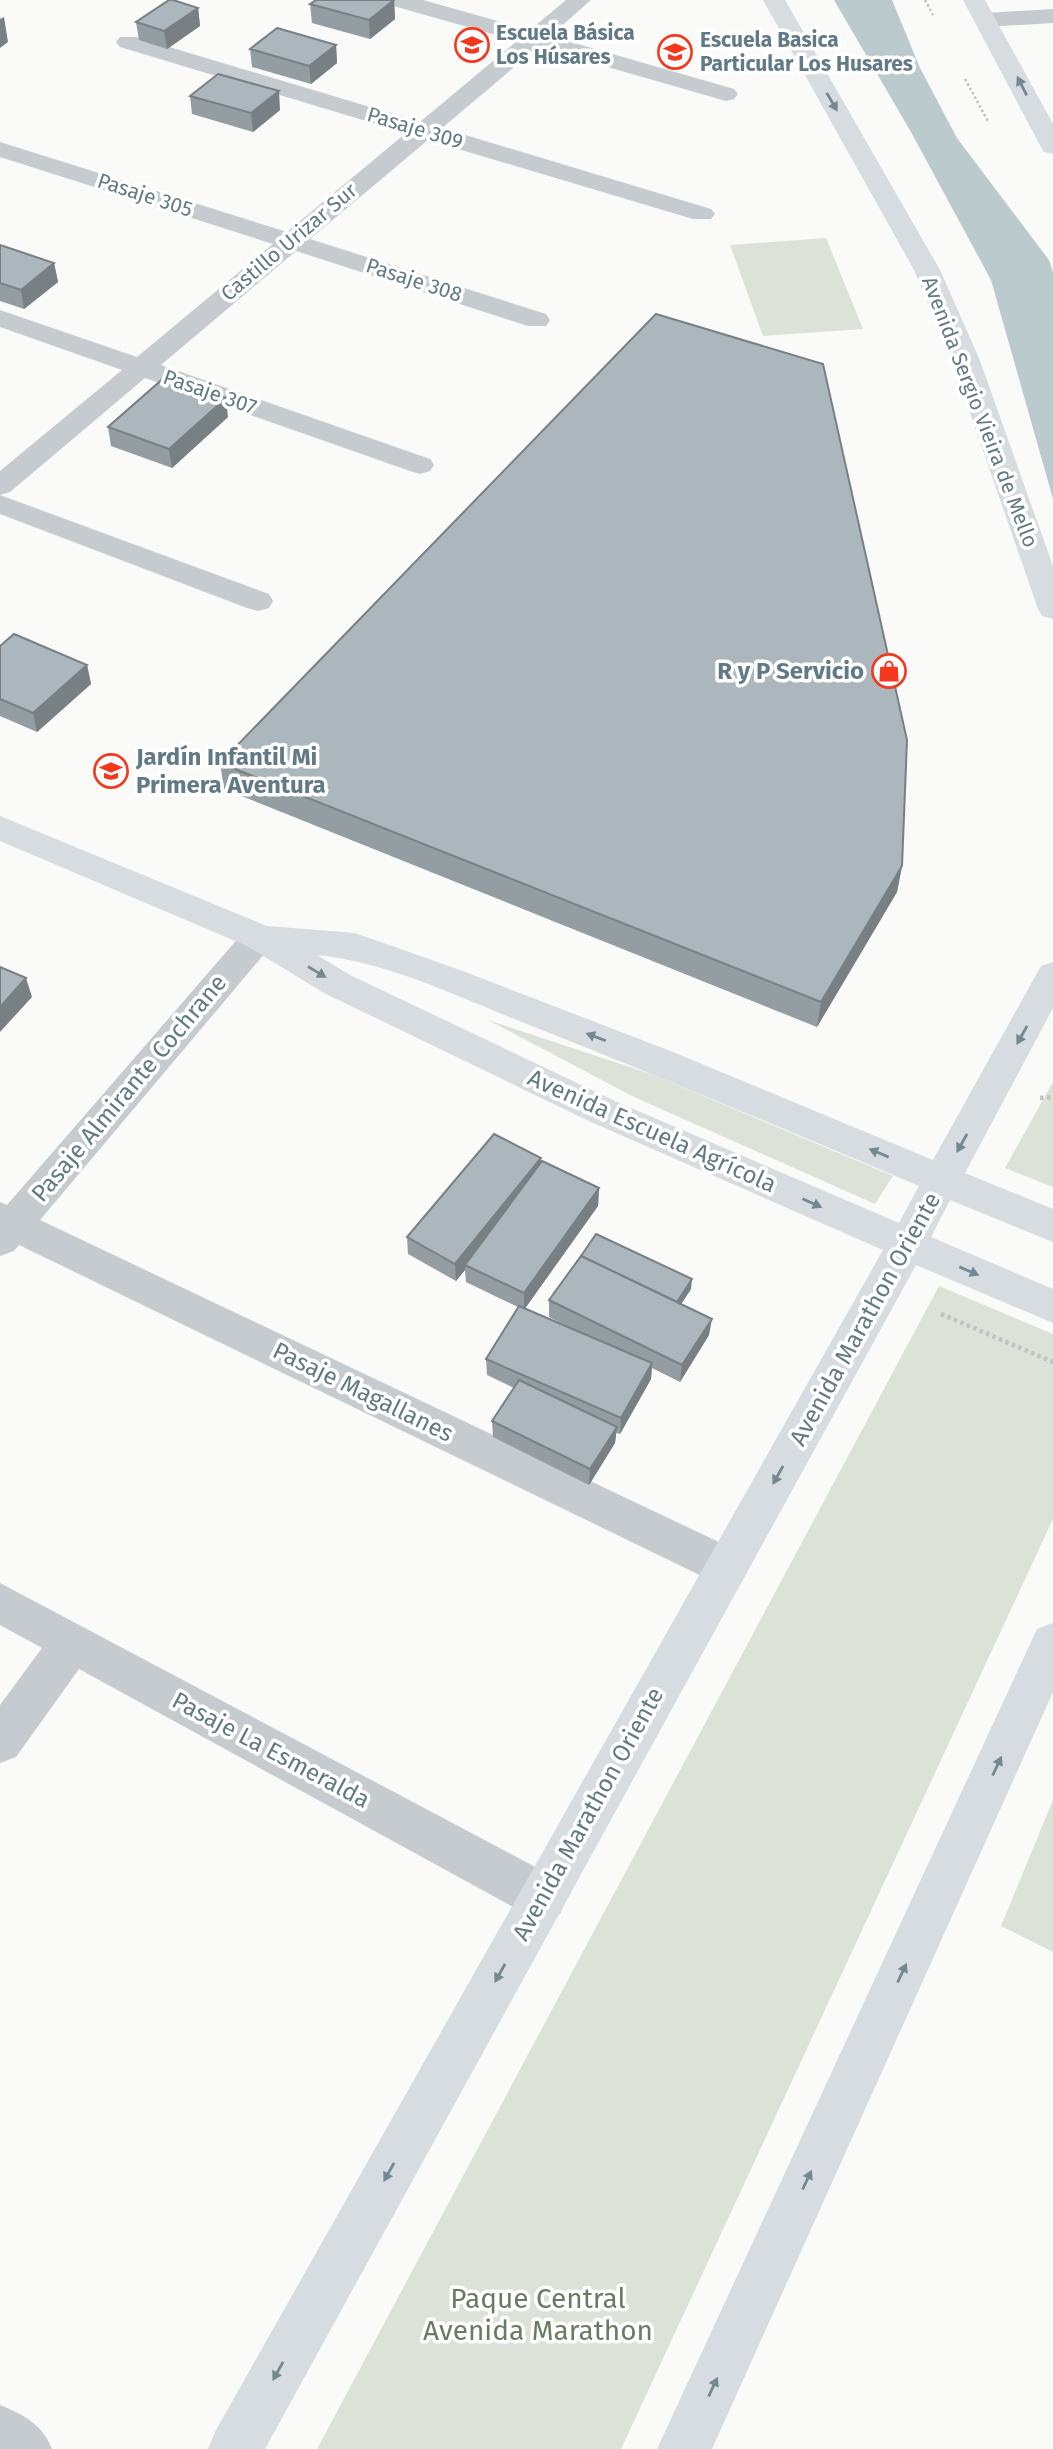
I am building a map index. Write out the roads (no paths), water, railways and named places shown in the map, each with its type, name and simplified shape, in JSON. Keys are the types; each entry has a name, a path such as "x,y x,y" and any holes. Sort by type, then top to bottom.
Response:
{"main road":[{"name":"Avenida Sergio Vieira de Mello","path":"774,0 927,270 965,358 1053,609"},
{"path":"980,10 1053,147"},
{"name":"Avenida Escuela Agrícola","path":"0,828 259,937 337,984 604,1112 1053,1307"},
{"name":"Avenida Escuela Agrícola","path":"259,937 355,946 448,979 660,1062 1053,1226"},
{"path":"942,1180 1053,975"},
{"name":"Avenida Marathon Oriente","path":"234,2449 942,1180"},
{"path":"684,2449 1053,1643"}],"street":[{"path":"398,0 726,94"},
{"name":"Castillo Urizar Sur","path":"0,486 531,38 580,0"},
{"path":"980,10 1053,16"},
{"name":"Pasaje 309","path":"128,42 702,214"},
{"name":"Pasaje 305","path":"0,149 290,241"},
{"name":"Pasaje 308","path":"290,241 537,320"},
{"name":"Pasaje 307","path":"0,318 420,465"},
{"path":"0,504 258,601"},
{"name":"Pasaje Almirante Cochrane","path":"4,1228 259,937"},
{"name":"Pasaje Magallanes","path":"4,1228 727,1567"},
{"name":"Pasaje La Esmeralda","path":"0,1603 542,1897"},
{"path":"0,1742 72,1642"},
{"path":"0,2432 25,2449"}],"place":[{"name":"Escuela Básica Los Húsares","path":"472,45"},
{"name":"Escuela Basica Particular Los Husares","path":"675,52"},
{"name":"R y P Servicio","path":"889,671"},
{"name":"Jardín Infantil Mi Primera Aventura","path":"111,771"}],"park label":[{"name":"Paque Central Avenida Marathon","path":"538,2314"}]}
